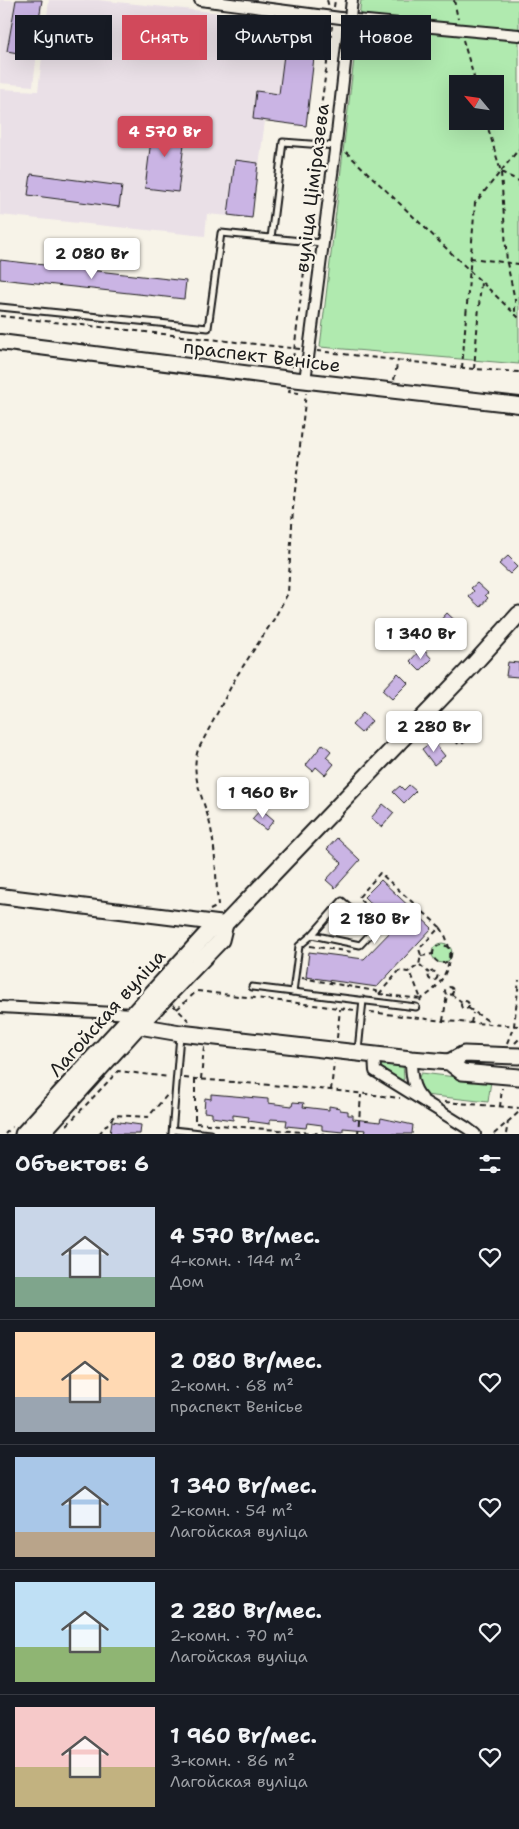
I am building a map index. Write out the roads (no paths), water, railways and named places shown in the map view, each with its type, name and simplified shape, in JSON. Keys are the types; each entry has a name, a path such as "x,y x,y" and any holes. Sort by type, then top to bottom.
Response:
{"main road":[{"name":"Лагойская вуліца","path":"23,1134 136,1020 221,940 225,924 519,614"},
{"name":"Лагойская вуліца","path":"41,1134 136,1020"},
{"path":"136,1020 180,1033 411,1060 449,1062 464,1054 519,1056"},
{"path":"449,1062 462,1072 519,1077"}],"street":[{"path":"200,0 341,18"},
{"name":"вуліца Ціміразева","path":"350,15 352,0"},
{"path":"431,24 459,26 519,36"},
{"name":"вуліца Ціміразева","path":"305,381 345,60"},
{"name":"праспект Венісье","path":"0,342 305,381 519,404"},
{"path":"0,896 225,924"},
{"path":"0,1007 136,1020"},
{"path":"0,1013 136,1020"},
{"path":"374,1055 375,1071 424,1100 475,1134"},
{"path":"411,1060 416,1091 424,1100"}],"lane":[{"path":"271,238 283,142 336,144"},
{"path":"0,307 208,328 220,233 322,244"},
{"path":"292,992 299,946 312,935 342,901 375,928 360,944 312,935"},
{"path":"252,987 418,1008"},
{"path":"358,1054 363,1000"},
{"path":"180,1033 172,1132 210,1134"}]}
